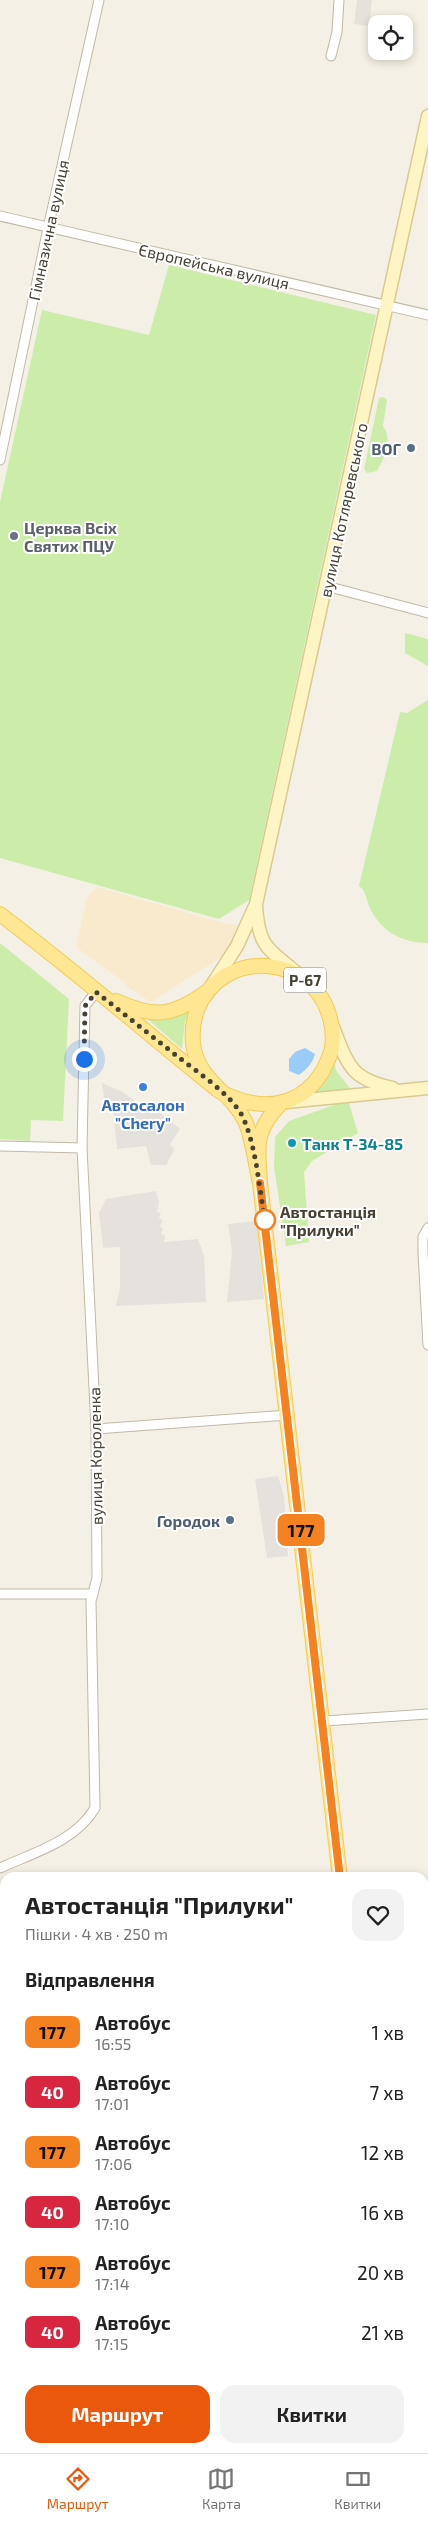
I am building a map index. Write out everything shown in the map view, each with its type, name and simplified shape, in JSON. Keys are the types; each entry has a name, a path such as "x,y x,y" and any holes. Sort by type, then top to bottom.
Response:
{"main road":[{"name":"вулиця Котляревського","path":"256,904 428,116"},
{"path":"256,904 258,931 264,945 300,976"},
{"path":"208,991 237,946 256,904"},
{"name":"Р-67","path":"0,914 76,972 96,992 219,1091 238,1101 252,1104 281,1103"},
{"name":"Р-67","path":"96,992 133,1008 153,1013 170,1012 184,1007 208,991 222,977 241,968 261,965 275,966 300,976 316,989 327,1007 333,1027 332,1047 326,1066 318,1077 299,1095 281,1103 266,1118 258,1142 260,1183 324,1721 339,1872"},
{"name":"Р-67","path":"208,991 196,1011 192,1032 198,1061 204,1074 238,1110 245,1122 260,1183"},
{"path":"333,1027 345,1057 357,1075 373,1084 408,1091"},
{"path":"281,1103 428,1088"}],"street":[{"name":"Гімназична вулиця","path":"0,460 48,228 99,0"},
{"path":"331,56 337,32 340,0"},
{"name":"Європейська вулиця","path":"0,216 428,315"},
{"path":"326,586 428,613"},
{"name":"вулиця Короленка","path":"0,1868 65,1838 81,1827 95,1808 91,1601 97,1578 96,1429 82,1148 85,1006 96,992"},
{"path":"0,1146 82,1148"},
{"path":"428,1228 423,1237 422,1252 428,1345"},
{"path":"96,1429 288,1415"},
{"path":"0,1594 93,1594"},
{"path":"324,1721 428,1714"}],"shaded area":[{"path":"357,0 372,0 370,15 368,15 368,26 354,24"},
{"path":"97,887 240,926 226,954 151,1002 126,986 124,982 76,947 87,898"},
{"path":"102,1083 123,1092 143,1107 148,1103 180,1129 170,1144 174,1150 166,1165 151,1165 146,1146 117,1149 113,1106 105,1105"},
{"path":"156,1191 159,1202 157,1212 161,1213 159,1218 163,1220 160,1226 163,1229 161,1234 165,1236 164,1242 198,1239 204,1256 206,1302 116,1306 120,1288 120,1247 103,1248 99,1213 106,1199"},
{"path":"257,1221 264,1299 227,1302 232,1252 228,1224"},
{"path":"278,1476 284,1496 288,1556 267,1558 255,1479"}],"green space":[{"path":"169,265 376,315 249,900 219,919 0,858 0,502 42,310 149,335"},
{"path":"383,397 387,400 383,426 386,431 387,449 377,471 367,473 364,469 379,398"},
{"path":"405,633 428,639 428,666 405,653"},
{"path":"428,700 428,943 409,941 386,929 374,915 364,892 359,886 400,712 407,713"},
{"path":"0,943 69,999 63,1121 31,1120 30,1141 0,1139"},
{"path":"191,1009 185,1021 182,1049 145,1017"},
{"path":"332,1059 337,1072 354,1093 311,1096 321,1084"},
{"path":"348,1100 358,1133 312,1161 304,1172 309,1242 286,1246 274,1167 275,1137 289,1121"}],"water":[{"path":"305,1048 315,1054 311,1063 299,1075 289,1071 289,1059 295,1052"}],"bus line":[{"name":"177","path":"260,1183 324,1721 339,1872"}],"place":[{"name":"ВОГ","path":"411,448"},
{"name":"Церква Всіх Святих ПЦУ","path":"14,536"},
{"name":"Автосалон \"Chery\"","path":"143,1087"},
{"name":"Танк Т-34-85","path":"292,1143"},
{"name":"Автостанція \"Прилуки\"","path":"265,1220"},
{"name":"Городок","path":"230,1520"}],"route":[{"path":"84,1059 85,1006 96,992 219,1091 238,1110 245,1122 253,1152 260,1183 265,1220"}]}
